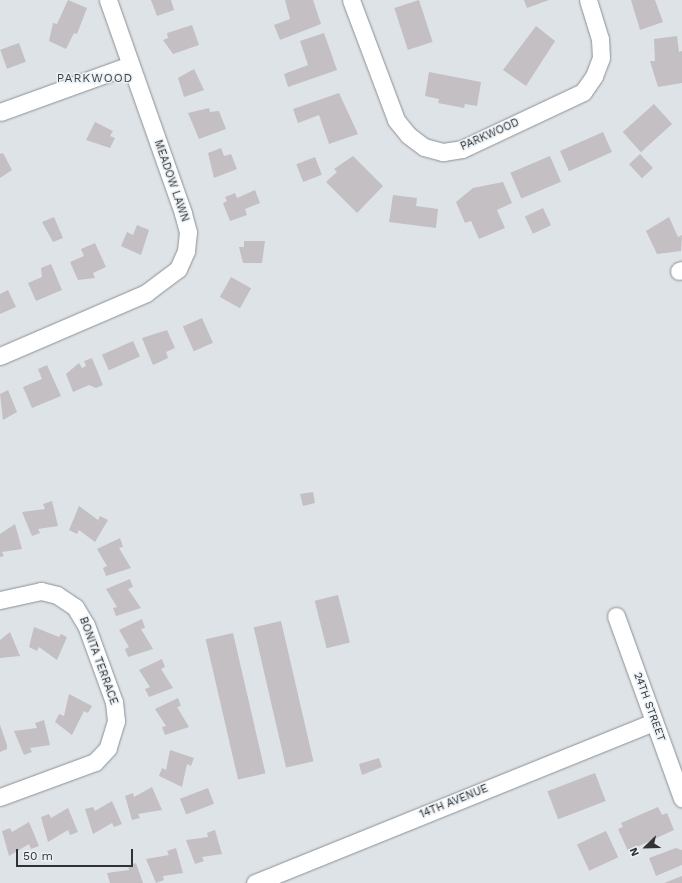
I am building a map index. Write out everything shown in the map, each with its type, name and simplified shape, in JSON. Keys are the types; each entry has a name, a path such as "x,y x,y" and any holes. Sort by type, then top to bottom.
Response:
{"street":[{"name":"MEADOW LAWN","path":"0,356 146,293 178,269 186,251 188,232 183,213 108,0"},
{"name":"PARKWOOD","path":"351,0 396,120 408,135 424,147 443,152 462,149 582,92 594,76 601,58 600,39 588,0"},
{"path":"0,112 130,65"},
{"name":"BONITA TERRACE","path":"0,600 24,592 41,591 58,594 75,607 86,625 114,702 116,721 108,748 95,762 0,797"},
{"name":"24TH STREET","path":"616,616 653,722 682,798"},
{"name":"14TH AVENUE","path":"255,883 653,722"}],"building":[{"path":"68,0 87,8 77,34 74,33 66,49 49,41 53,23 57,24"},
{"path":"151,0 171,0 174,10 157,16"},
{"path":"285,0 313,0 321,24 280,40 274,25 290,19"},
{"path":"419,0 433,42 408,50 394,8"},
{"path":"524,0 549,0 527,8"},
{"path":"631,0 655,0 663,22 640,30"},
{"path":"192,25 199,45 173,54 163,40 168,38 167,33"},
{"path":"536,26 555,41 526,86 503,70"},
{"path":"324,33 337,70 288,87 284,74 308,65 300,41"},
{"path":"677,36 679,52 682,51 682,83 658,87 650,61 655,61 654,39"},
{"path":"19,43 26,62 7,69 0,50"},
{"path":"194,69 204,90 184,97 178,78"},
{"path":"429,72 481,82 477,106 465,104 464,108 438,103 439,99 425,96"},
{"path":"339,93 358,134 329,144 319,115 298,123 293,109"},
{"path":"654,104 672,124 641,152 623,132"},
{"path":"209,108 210,112 219,111 226,129 199,139 188,113"},
{"path":"95,122 113,131 110,136 115,138 110,148 86,140"},
{"path":"603,132 612,152 569,171 560,151"},
{"path":"221,148 224,156 231,154 237,169 214,178 208,153"},
{"path":"3,153 12,170 0,178 0,154"},
{"path":"640,154 653,168 642,178 629,164"},
{"path":"353,156 383,186 357,213 326,182 337,172 334,169"},
{"path":"550,156 561,182 521,199 510,173"},
{"path":"315,157 322,175 303,182 296,164"},
{"path":"503,182 512,203 497,210 505,228 479,239 471,221 465,223 456,202 473,188"},
{"path":"255,190 260,203 245,209 247,215 230,221 223,203 227,201 225,197 235,193 237,198"},
{"path":"393,195 417,198 416,206 438,209 436,228 389,222"},
{"path":"543,208 551,225 533,234 525,216"},
{"path":"54,217 63,238 53,242 42,222"},
{"path":"669,217 678,237 682,235 681,251 657,254 646,231"},
{"path":"137,225 149,230 141,255 121,246 127,232 133,235"},
{"path":"244,241 265,241 262,263 243,263 239,247 244,247"},
{"path":"95,243 106,267 93,273 95,278 78,280 70,262 84,256 81,249"},
{"path":"51,264 62,290 36,301 28,283 42,277 41,268"},
{"path":"231,277 251,288 240,308 220,297"},
{"path":"8,290 16,307 0,314 0,294"},
{"path":"202,318 213,343 194,351 183,327"},
{"path":"167,330 175,348 166,352 168,358 153,365 142,338"},
{"path":"133,341 140,357 109,370 102,355"},
{"path":"92,358 103,385 96,388 89,385 73,392 66,374 79,363 82,368 86,366 84,361"},
{"path":"47,365 61,396 32,408 23,387 42,379 38,369"},
{"path":"8,390 17,412 3,420 0,394"},
{"path":"313,492 315,503 303,506 300,494"},
{"path":"52,501 58,526 38,529 40,533 32,536 22,512 45,509 43,504"},
{"path":"79,506 98,520 100,516 108,520 95,542 79,530 77,534 69,530"},
{"path":"15,524 22,549 2,552 4,556 0,557 0,534"},
{"path":"120,538 123,547 119,548 131,568 106,576 103,568 107,566 97,549"},
{"path":"130,579 133,587 128,589 141,608 116,616 113,608 117,607 106,589"},
{"path":"338,595 350,643 327,648 315,601"},
{"path":"142,619 145,628 141,629 153,649 128,657 125,649 129,647 119,630"},
{"path":"281,621 313,761 286,768 254,627"},
{"path":"34,627 59,637 61,634 67,637 57,660 39,647 37,651 29,647"},
{"path":"10,632 20,656 0,658 0,640"},
{"path":"233,633 265,773 238,780 206,639"},
{"path":"162,659 165,667 161,669 173,688 149,697 145,689 150,687 139,670"},
{"path":"69,694 92,706 88,713 84,711 72,735 55,722 59,714 64,716"},
{"path":"178,698 181,706 177,707 189,727 165,735 162,727 166,726 155,709"},
{"path":"44,720 50,745 30,748 32,752 24,755 14,731 37,728 35,723"},
{"path":"0,725 7,749 0,752"},
{"path":"170,750 194,758 191,766 187,764 182,787 159,776 162,768 166,770"},
{"path":"379,758 382,767 362,775 359,764"},
{"path":"595,773 606,801 558,819 547,791"},
{"path":"152,787 162,810 138,814 140,818 132,820 125,796 133,793 134,797"},
{"path":"208,788 214,804 186,815 180,799"},
{"path":"112,801 122,824 114,827 112,823 93,834 85,809 93,807 95,811"},
{"path":"658,807 662,815 667,813 674,830 628,851 618,829 623,827 621,823"},
{"path":"68,808 78,832 70,835 68,830 48,842 41,817 49,814 51,818"},
{"path":"29,822 39,846 31,849 29,844 9,856 2,831 10,828 12,832"},
{"path":"215,830 222,854 202,857 204,861 195,864 186,840 208,837 207,833"},
{"path":"606,831 618,857 589,871 577,845"},
{"path":"176,848 183,873 163,876 164,880 156,883 146,859 169,855 167,851"},
{"path":"676,848 682,850 682,865 656,876 649,858"},
{"path":"136,863 143,883 110,883 107,873 129,870 128,866"},
{"path":"682,876 682,883 664,883"}],"district":[{"name":"PARKWOOD","path":"95,79"}]}
